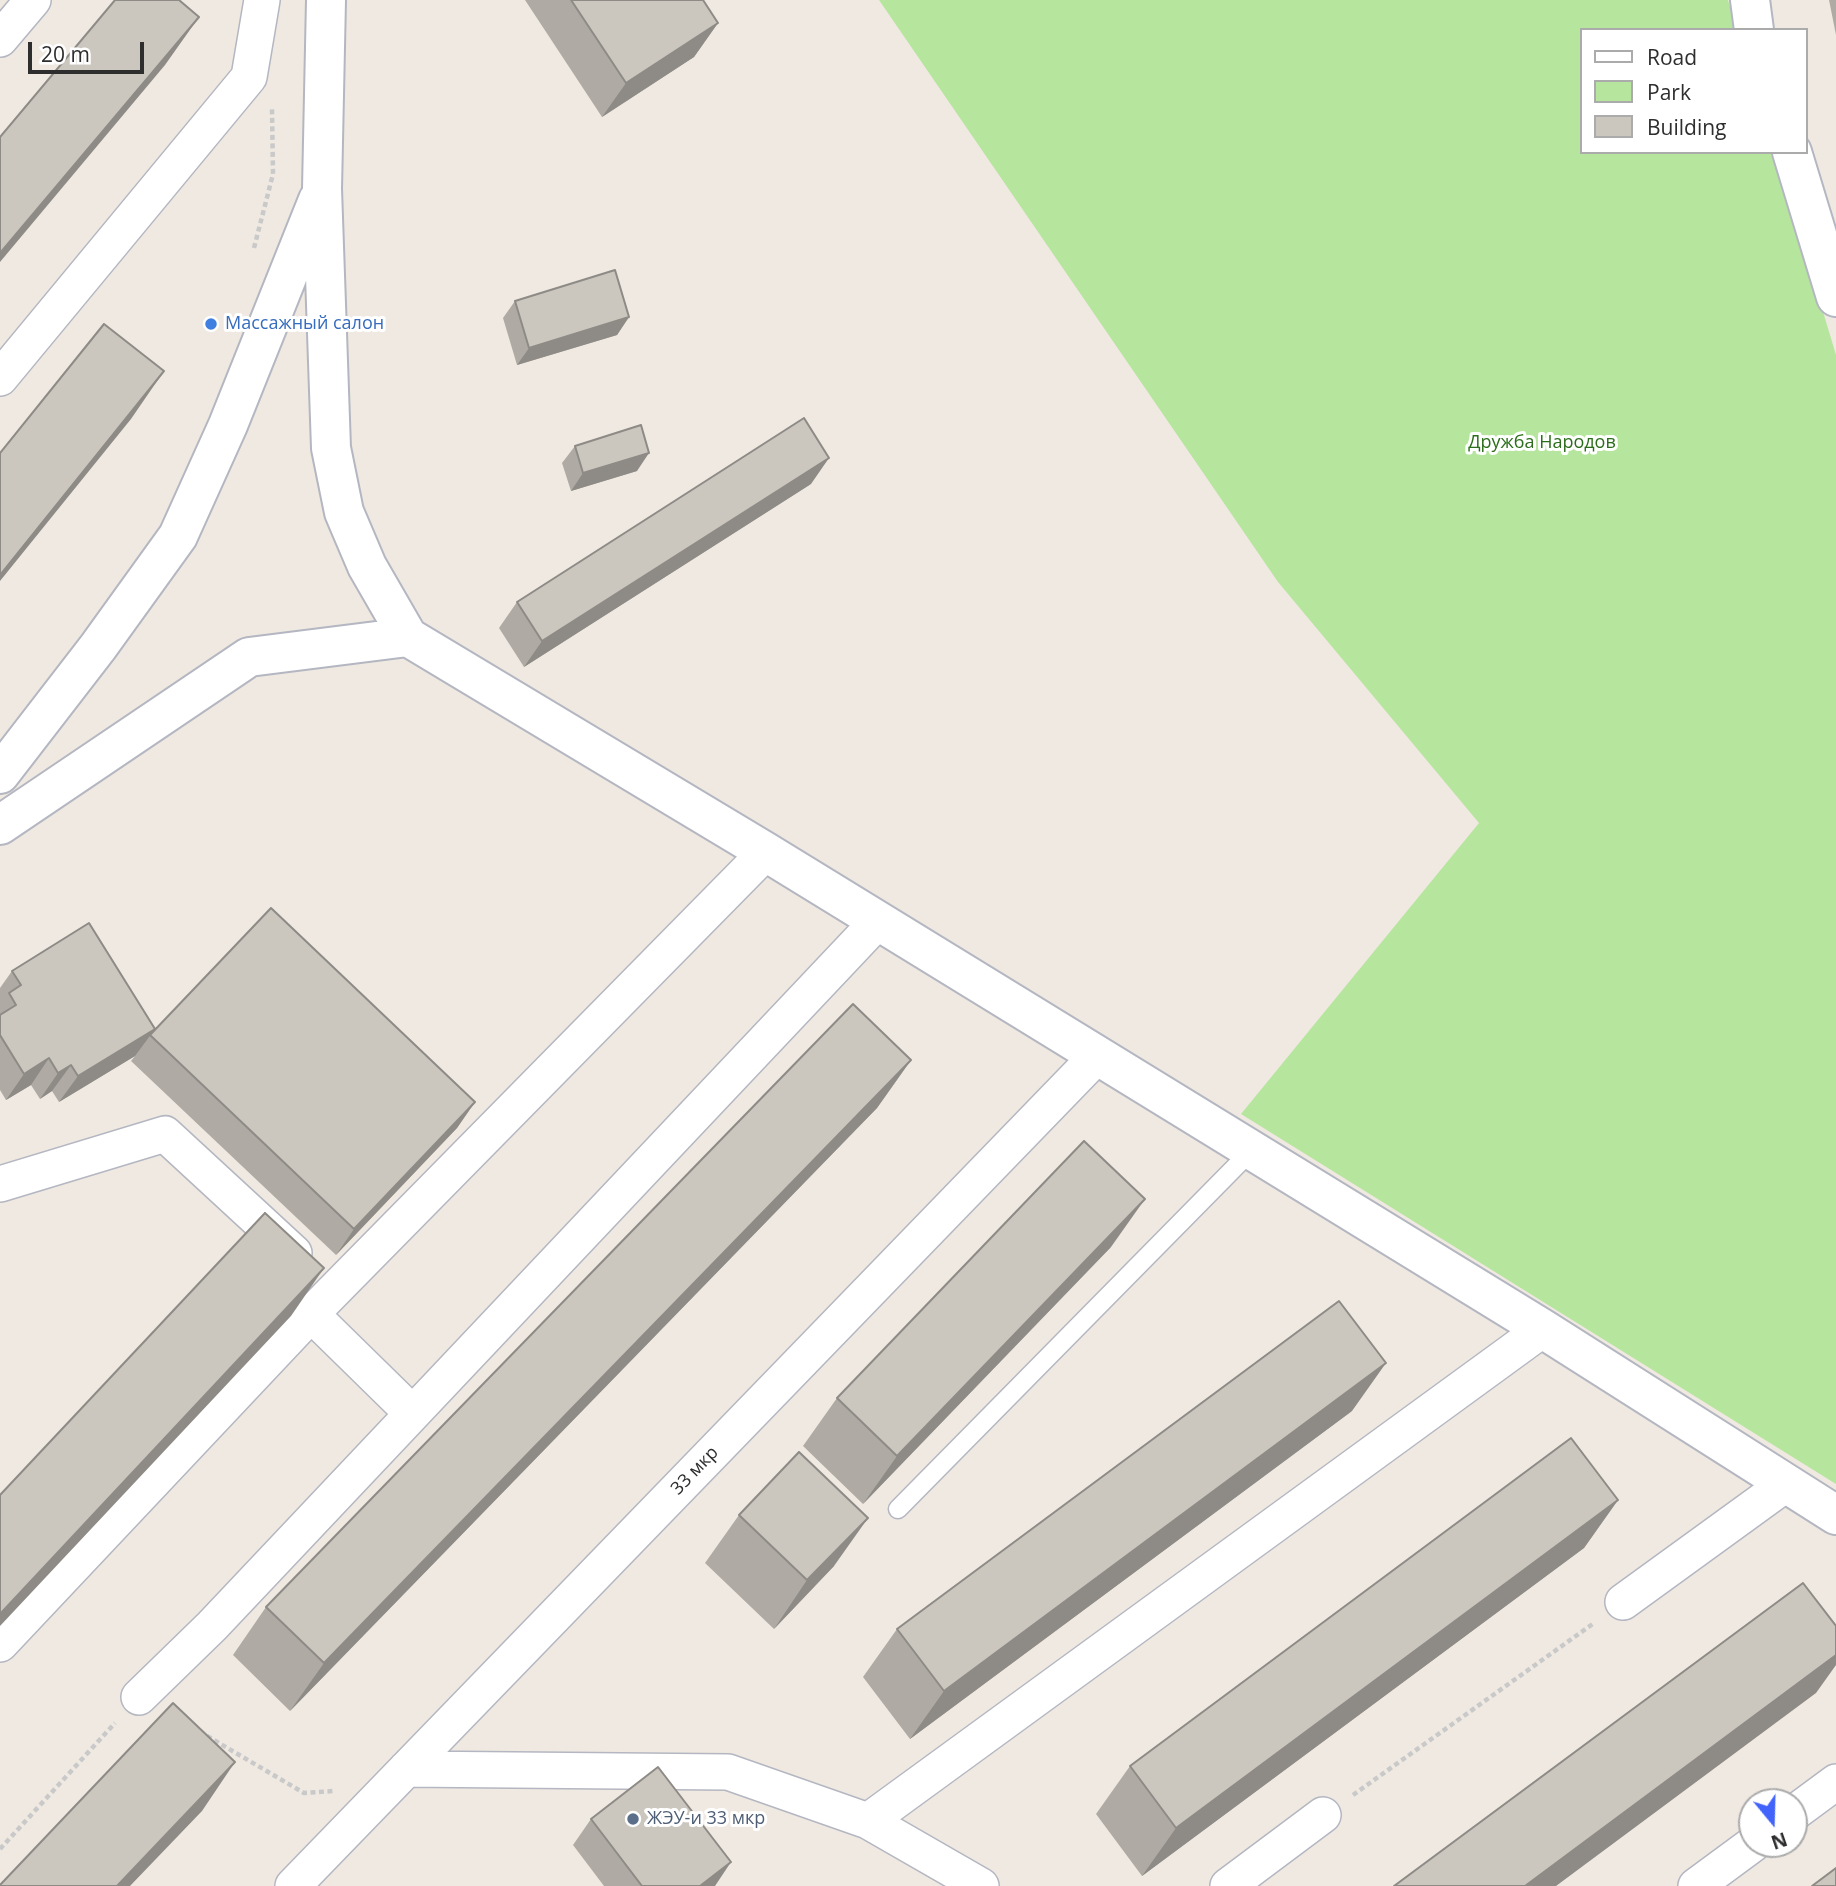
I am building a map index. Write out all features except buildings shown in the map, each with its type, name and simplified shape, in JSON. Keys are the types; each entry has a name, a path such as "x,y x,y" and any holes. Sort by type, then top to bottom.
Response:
{"street":[{"path":"0,39 33,0"},
{"path":"0,378 249,77 262,0"},
{"path":"326,0 322,189 331,448 344,512 367,566 408,636 766,852 1543,1329 1836,1515"},
{"path":"1750,0 1754,28"},
{"path":"1792,154 1828,239 1836,297"},
{"path":"0,774 98,647 178,536 228,425 322,189"},
{"path":"0,825 249,657 408,636"},
{"path":"0,1644 323,1303 766,852"},
{"path":"139,1697 212,1626 878,921"},
{"name":"33 мкр","path":"293,1886 1097,1056"},
{"path":"0,1184 165,1134 323,1303 412,1413"},
{"path":"868,1821 1543,1329"},
{"path":"1623,1602 1787,1483"},
{"path":"396,1779 728,1772 868,1821 981,1886"},
{"path":"1808,1803 1836,1782"},
{"path":"1228,1886 1324,1815"},
{"path":"1696,1886 1738,1855"}],"lane":[{"path":"898,1509 1251,1151"}],"path":[{"path":"251,256 273,174 272,97"},
{"path":"1324,1815 1623,1602"},
{"path":"0,1849 139,1697"},
{"path":"198,1731 304,1793 396,1779"}],"green space":[{"name":"Дружба Народов","path":"879,0 1728,0 1736,28 1580,28 1580,154 1776,154 1836,355 1836,1484 1241,1114 1479,823 1278,582"}],"place":[{"name":"Массажный салон","path":"211,324"},
{"name":"ЖЭУ-и 33 мкр","path":"633,1819"}]}
